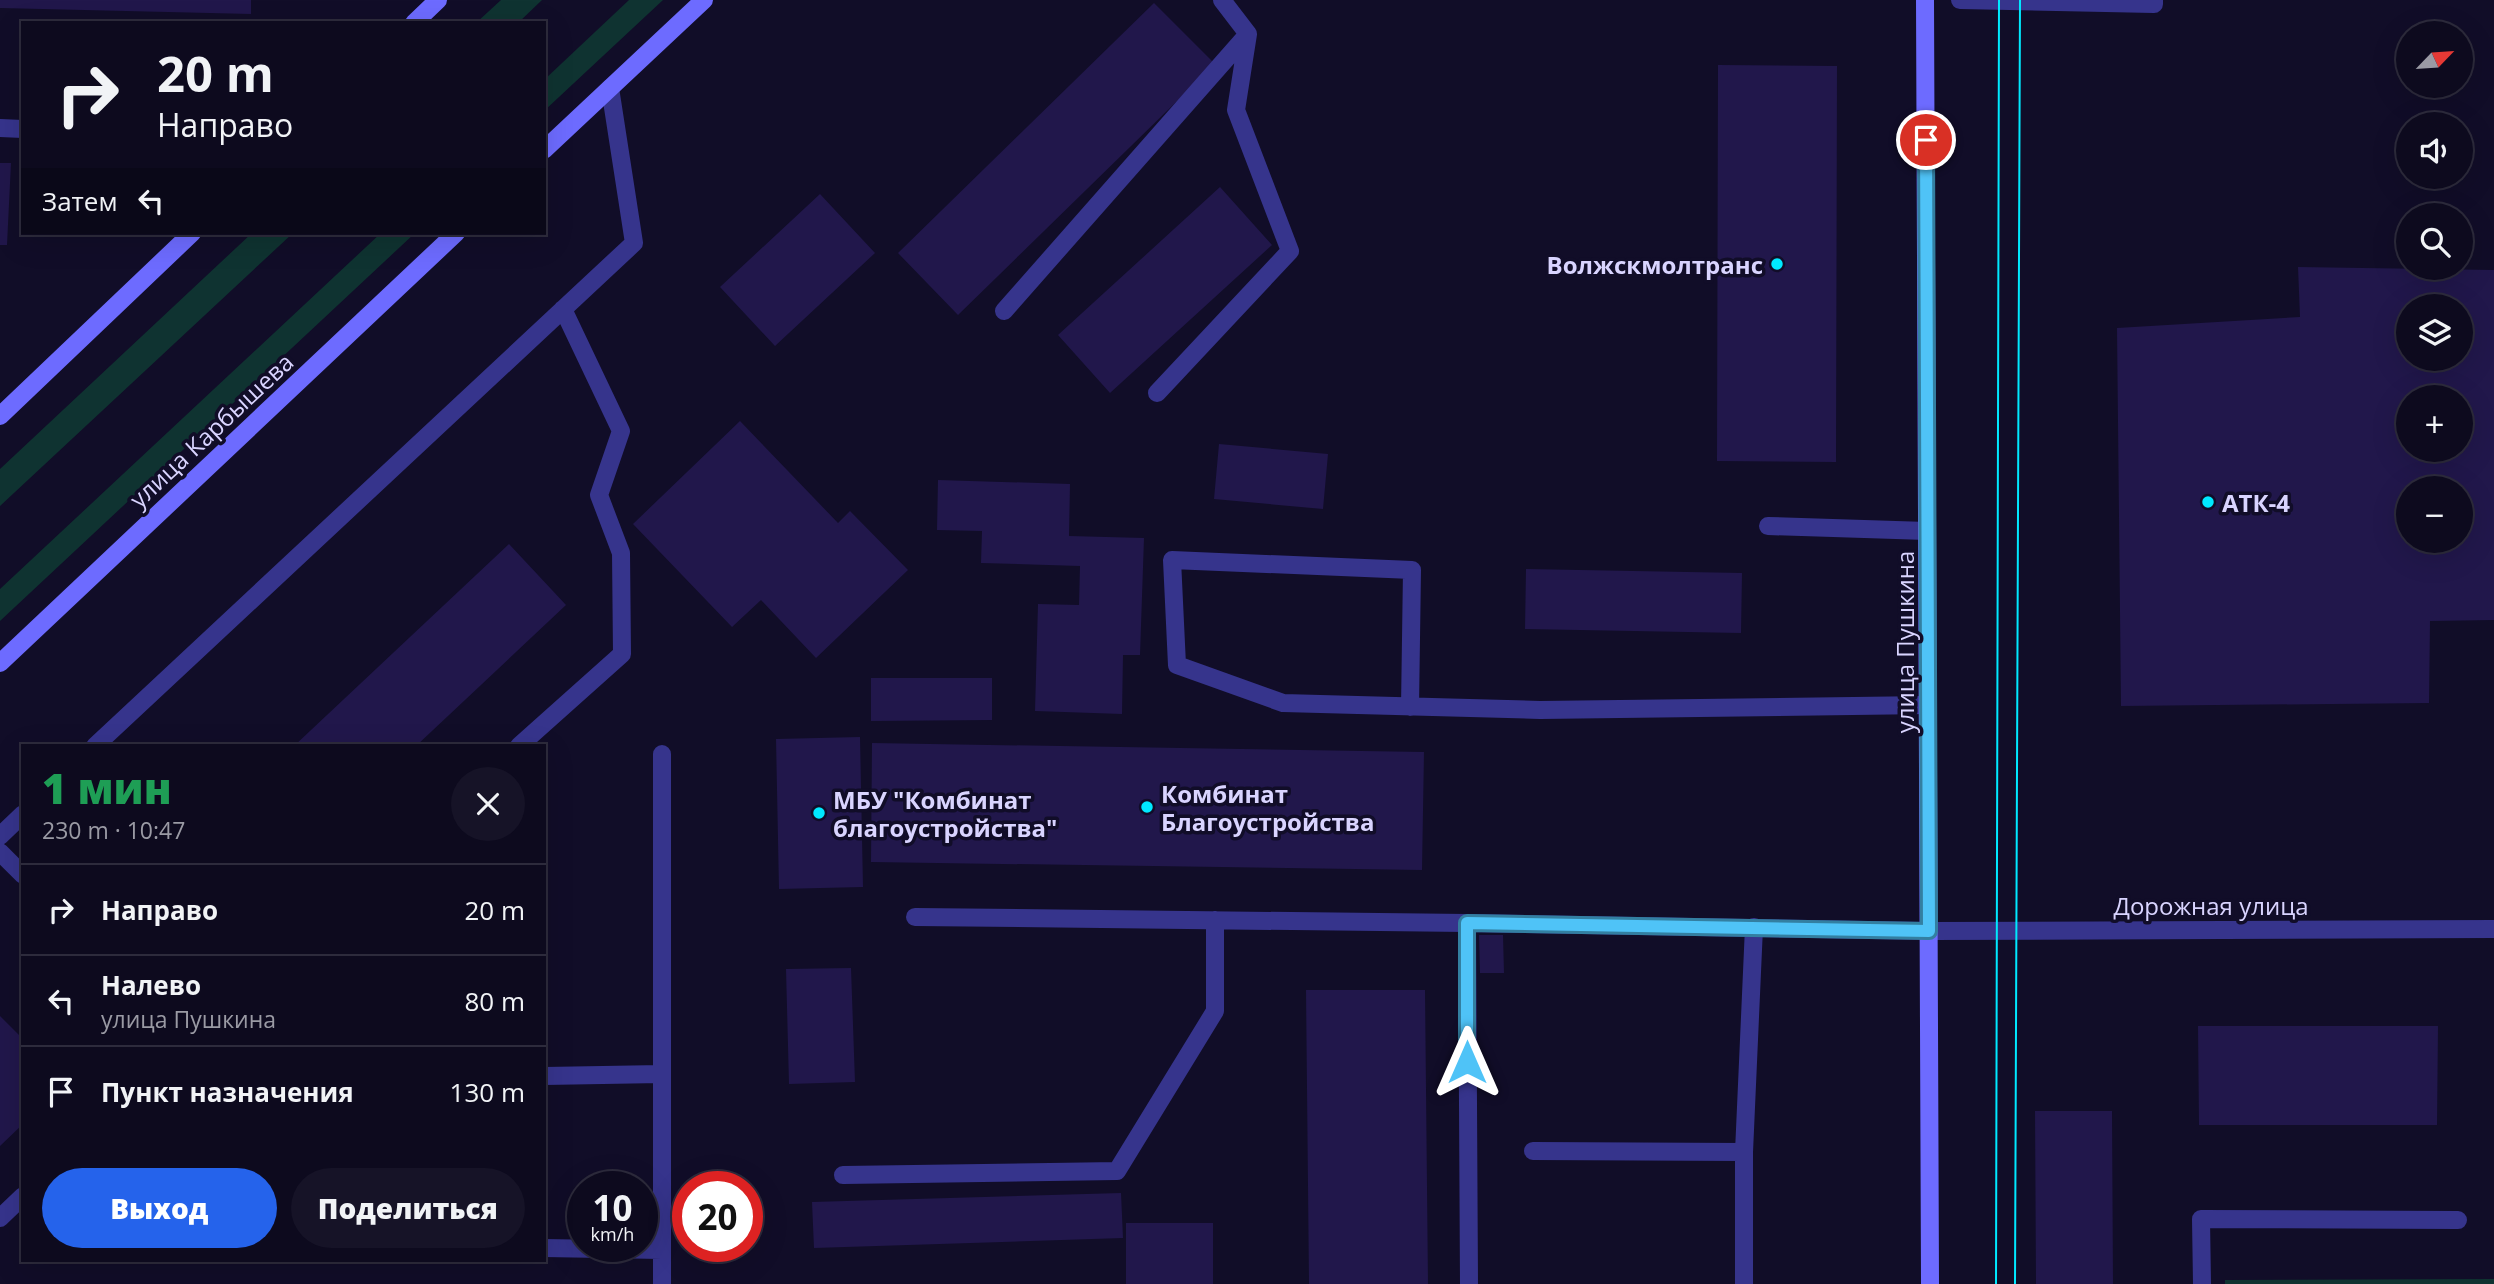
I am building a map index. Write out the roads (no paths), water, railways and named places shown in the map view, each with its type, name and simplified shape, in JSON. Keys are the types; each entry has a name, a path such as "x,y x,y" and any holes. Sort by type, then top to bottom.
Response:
{"street":[{"path":"416,21 438,0"},
{"path":"546,148 704,0"},
{"path":"1157,393 1290,251 1236,110 1248,34 1222,0"},
{"name":"улица Пушкина","path":"1925,0 1930,1284"},
{"path":"1960,0 2154,4 2154,0"},
{"path":"1004,311 1248,34"},
{"path":"97,744 634,243 610,88"},
{"path":"0,128 21,129"},
{"path":"0,416 190,235"},
{"name":"улица Карбышева","path":"0,663 454,235"},
{"path":"521,744 622,654 621,553 599,495 621,431 563,309"},
{"path":"1768,526 1927,531"},
{"path":"1410,706 1412,570 1172,560 1177,665 1283,703 1540,710 1928,705"},
{"path":"662,754 662,1284"},
{"path":"0,835 21,816"},
{"path":"0,852 21,873"},
{"name":"Дорожная улица","path":"915,916 1929,931 2494,929"},
{"path":"842,1175 1117,1171 1215,1011 1215,920"},
{"path":"1467,923 1469,1284"},
{"path":"1744,1284 1744,1152 1754,927"},
{"path":"546,1076 662,1074"},
{"path":"1533,1151 1744,1152"},
{"path":"0,1218 21,1198"},
{"path":"2202,1284 2201,1219 2458,1220"},
{"path":"546,1248 662,1250"}],"tram line":[{"path":"1996,1284 1999,0"},
{"path":"2015,1284 2020,0"}],"place":[{"name":"Волжскмолтранс","path":"1777,264"},
{"name":"АТК-4","path":"2208,502"},
{"name":"Комбинат Благоустройства","path":"1147,807"},
{"name":"МБУ \"Комбинат благоустройства\"","path":"819,813"}]}
